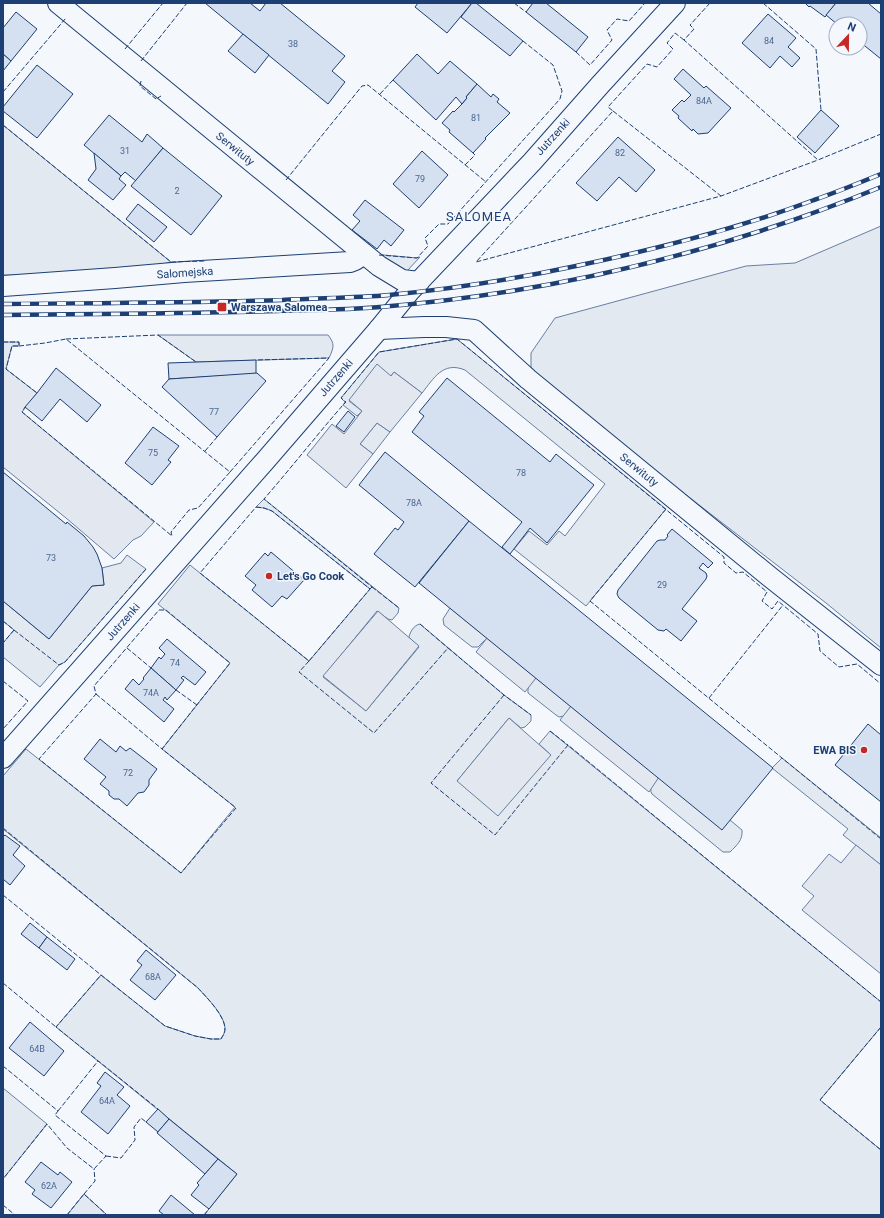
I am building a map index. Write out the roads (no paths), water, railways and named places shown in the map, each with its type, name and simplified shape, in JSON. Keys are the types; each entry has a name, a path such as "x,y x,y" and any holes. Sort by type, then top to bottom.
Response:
{"street":[{"name":"Serwituty","path":"58,3 364,254 389,273 402,280 419,282"},
{"name":"Jutrzenki","path":"3,758 265,461 379,330 409,292 532,162 675,3"},
{"name":"Salomejska","path":"3,286 184,272 350,262 364,254"},
{"name":"Serwituty","path":"379,330 424,327 474,330 528,379 770,577 881,665"}],"railway":[{"path":"3,304 282,300 376,296 460,287 576,266 637,253 696,238 756,220 840,191 881,174"},
{"path":"3,315 209,313 354,309 444,300 508,291 572,280 698,250 821,210 881,187"}],"place":[{"name":"Warszawa Salomea","path":"222,307"},
{"name":"Let's Go Cook","path":"269,576"},
{"name":"EWA BIS","path":"864,750"}],"district":[{"name":"SALOMEA","path":"479,216"}]}
